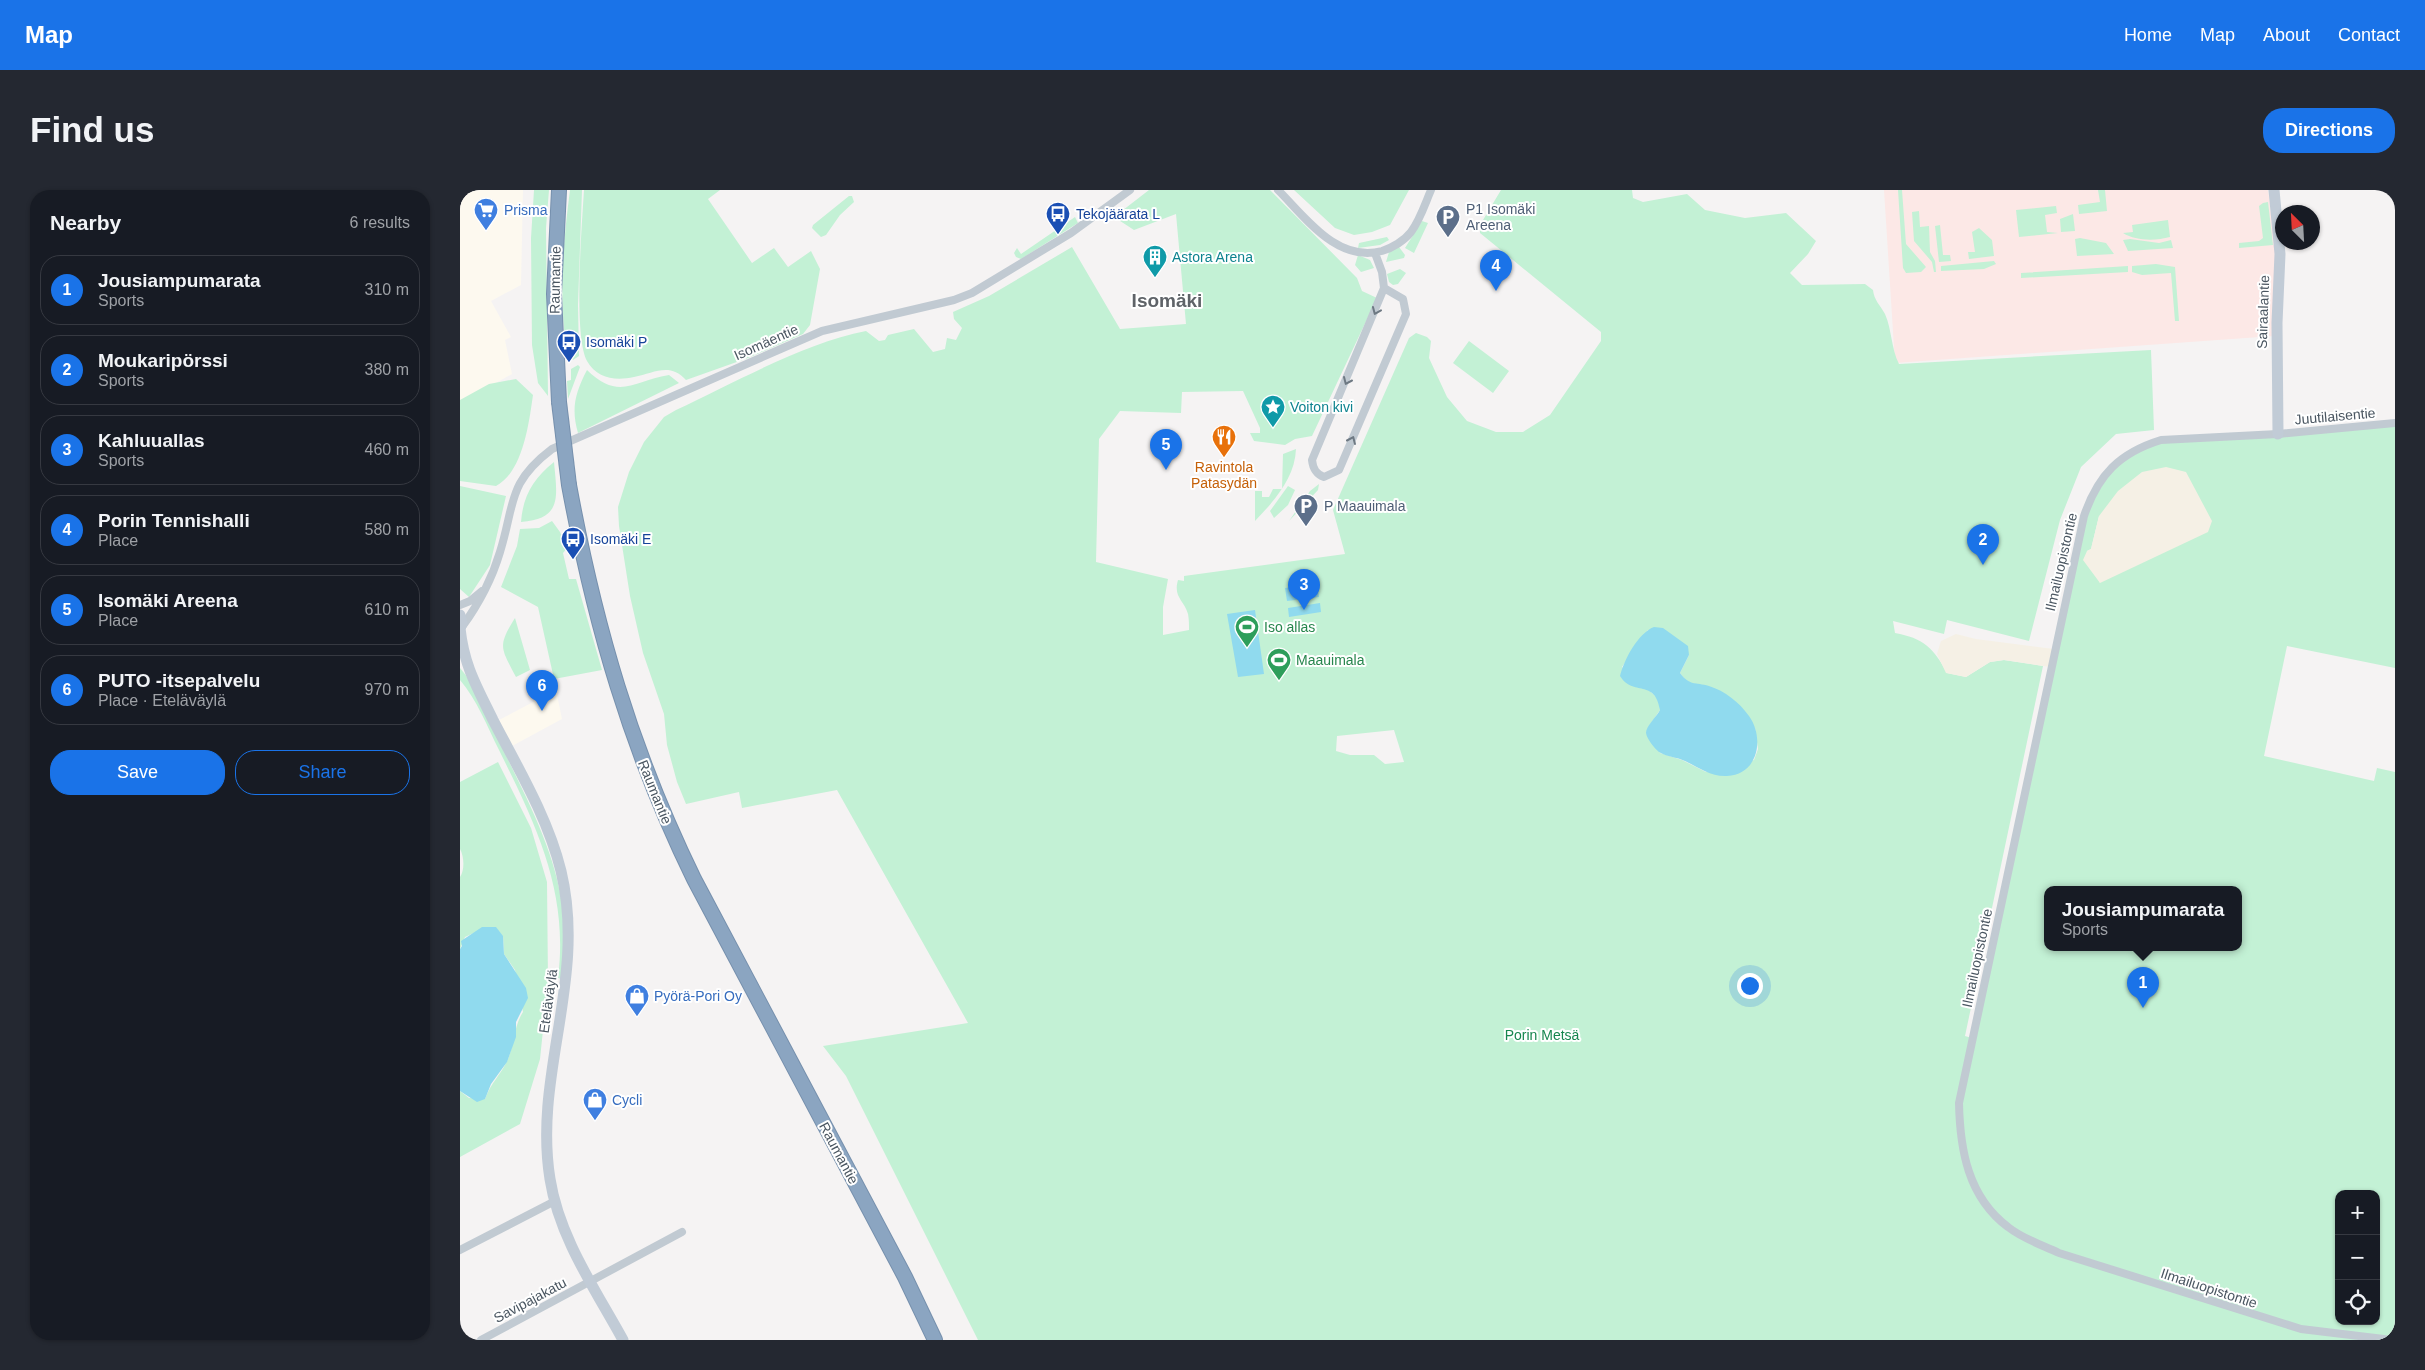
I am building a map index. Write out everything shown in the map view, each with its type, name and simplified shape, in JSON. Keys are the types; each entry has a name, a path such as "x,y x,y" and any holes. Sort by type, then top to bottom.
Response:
{"highway":[{"name":"Raumantie","path":"559,190 554,294 559,402 569,485 602,640 637,748 667,824 694,880 905,1277 935,1340"}],"main road":[{"name":"Sairaalantie","path":"2274,190 2280,254 2277,323 2278,434"},
{"name":"Eteläväylä","path":"460,615 464,666 540,815 560,869 567,899 569,926 567,980 550,1086 547,1121 550,1179 563,1225 623,1340"}],"street":[{"name":"Isomäentie","path":"460,629 476,607 498,557 509,510 518,485 526,473 552,449 822,331 946,302 972,294 1071,233 1130,190"},
{"path":"1278,190 1334,244 1354,253 1375,253 1398,243 1410,233 1431,190"},
{"path":"1375,253 1382,272 1384,288 1312,460 1319,476 1324,477 1338,470 1406,314 1405,303 1402,299 1384,288"},
{"name":"Juutilaisentie","path":"2278,434 2395,423"},
{"name":"Ilmailuopistontie","path":"2278,434 2178,438 2143,446 2114,466 2102,477 2091,494 2084,516 2051,662 1960,1096 1960,1140 1963,1158 1978,1192 2007,1226 2028,1240 2069,1256 2301,1328 2392,1340"},
{"path":"460,605 470,601 483,590"},
{"path":"460,1250 555,1201"},
{"name":"Savipajakatu","path":"481,1340 682,1232"}],"shaded area":[{"path":"460,190 523,190 521,285 491,301 511,337 505,340 512,374 460,403"},
{"path":"1884,190 2268,190 2277,259 2274,336 1895,363"},
{"path":"556,690 562,719 512,746 499,720"}],"green space":[{"path":"534,190 549,190 546,228 548,396 538,383 532,345 531,238"},
{"path":"570,190 582,190 578,305 579,356 573,360 570,358 569,347 566,347 562,288 565,229"},
{"path":"584,190 720,190 708,199 752,263 774,248 788,267 811,251 820,269 810,325 803,334 748,358 686,380 674,371 668,370 620,379 607,377 596,372 587,361 580,328 580,252"},
{"name":"Porin Metsä","path":"1149,190 1270,190 1357,278 1362,291 1377,298 1312,436 1295,439 1285,445 1254,441 1250,433 1260,433 1260,428 1243,391 1182,392 1181,413 1120,411 1099,439 1096,562 1168,579 1163,607 1163,635 1189,630 1188,614 1177,591 1178,580 1184,581 1184,576 1345,554 1333,510 1409,338 1416,333 1427,337 1431,341 1429,358 1447,397 1467,421 1496,432 1523,432 1550,415 1601,341 1601,332 1480,233 1480,225 1501,190 1632,190 1633,198 1643,202 1687,194 1705,210 1745,218 1786,213 1816,241 1808,254 1790,273 1802,285 1865,284 1873,290 1876,300 1885,314 1894,352 1899,364 2151,350 2154,430 2116,434 2081,467 2060,520 2029,641 1947,620 1944,634 1893,621 1895,633 1913,638 1927,646 1947,673 1966,677 1990,662 2004,660 2043,666 1965,1036 1972,1038 2085,514 2114,466 2161,440 2395,423 2395,668 2287,646 2264,756 2374,781 2377,768 2395,772 2395,1340 978,1340 846,1076 823,1046 968,1023 837,790 742,808 739,792 686,804 677,782 667,745 664,714 643,653 630,596 619,526 618,507 629,472 644,442 664,417 676,410 794,354 842,337 866,331 879,341 885,340 888,335 914,329 933,352 945,349 947,338 956,340 962,328 954,319 953,312 989,296 1072,247 1120,329 1186,324 1176,214 1134,230 1114,217","holes":["2099,516 2100,583 2087,551 2091,549","1648,630 1689,655 1680,673 1687,682 1695,684 1755,728 1758,749 1754,760 1706,772 1682,760 1660,753 1649,726 1660,710 1659,699 1622,667","1394,730 1404,762 1385,764 1374,755 1350,755 1336,751 1337,736"]},
{"path":"1294,190 1409,190 1390,225 1372,232 1354,235 1335,228"},
{"path":"1898,190 1902,190 1906,244 1926,267 1921,272 1906,273 1903,268"},
{"path":"2098,190 2105,190 2107,211 2079,214 2078,205 2100,202"},
{"path":"849,196 852,196 854,202 840,215 826,235 821,237 812,228 813,225"},
{"path":"2268,202 2273,245 2239,248 2239,243 2259,241 2263,238 2259,206"},
{"path":"2056,206 2057,213 2045,215 2047,232 2058,233 2019,237 2016,210"},
{"path":"1919,211 1920,227 1929,226 1930,252 1935,261 1936,272 1934,272 1932,262 1914,241 1912,212"},
{"path":"2073,214 2075,231 2061,232 2060,219"},
{"path":"1075,217 1078,223 1021,259 1016,257 1014,253 1017,248 1021,254"},
{"path":"2168,220 2170,237 2158,239 2134,238 2123,233 2133,232 2132,225"},
{"path":"1422,221 1428,223 1414,253 1405,248"},
{"path":"1940,225 1943,255 1950,255 1951,261 1939,262 1935,226"},
{"path":"1979,228 1992,240 1994,256 1969,259 1968,252 1975,252 1972,232"},
{"path":"1387,237 1389,240 1380,245 1358,248 1359,243"},
{"path":"2080,238 2106,243 2114,254 2077,256 2075,239"},
{"path":"2130,239 2159,243 2171,240 2173,248 2128,251 2123,240"},
{"path":"1399,247 1405,255 1404,258 1386,262 1389,252"},
{"path":"1358,255 1370,260 1374,268 1361,272 1355,265"},
{"path":"1994,261 1996,264 1984,269 1941,271 1941,266"},
{"path":"2156,264 2175,267 2179,321 2175,321 2171,273 2142,275 2132,272 2132,266"},
{"path":"2128,266 2128,272 2021,278 2021,273"},
{"path":"1400,269 1406,273 1398,284 1393,285 1389,282 1387,274"},
{"path":"1469,341 1509,371 1493,393 1453,363"},
{"path":"578,365 580,367 568,399 567,381 571,380 571,369"},
{"path":"587,370 608,385 618,387 669,375 679,383 578,433 575,401"},
{"path":"516,379 533,395 527,432 513,470 496,486 460,481 460,400 489,384"},
{"path":"1296,449 1292,470 1282,489 1283,454"},
{"path":"554,462 556,495 551,511 535,520 521,522 524,504 530,489 540,475"},
{"path":"1319,484 1318,490 1289,521 1310,491"},
{"path":"460,486 506,496 490,565 469,597 460,589"},
{"path":"1288,486 1295,490 1288,505 1274,518 1270,511"},
{"path":"1273,489 1282,489 1255,521 1255,491 1262,491 1262,497 1269,497"},
{"path":"552,521 564,541 568,540 569,546 563,553 569,579 576,579 602,670 554,679 538,607 501,587 517,546 520,529 539,528"},
{"path":"515,618 530,670 516,677 503,648 505,635"},
{"path":"460,668 476,693 546,843 559,887 563,910 562,979 558,978 559,917 554,888 537,832 477,705 460,680"},
{"path":"498,762 531,828 547,882 548,982 540,1059 520,1124 460,1157 460,1091 469,1098 485,1099 507,1061 517,1024 523,1012 515,970 504,954 503,936 478,931 465,937 460,949 460,877 463,871 463,863 460,849 460,782"}],"sand":[{"path":"2166,467 2186,472 2212,521 2208,532 2100,583 2083,560 2087,551 2091,549 2099,516 2118,491 2142,472"},
{"path":"1956,634 1976,639 2054,649 2050,667 2004,660 1990,662 1966,677 1946,673 1937,654 1941,641"}],"water":[{"path":"1317,584 1319,597 1287,601 1285,588"},
{"path":"1320,603 1321,612 1289,617 1288,608"},
{"name":"Iso allas","path":"1255,610 1264,674 1238,677 1227,614"},
{"path":"1654,627 1663,628 1688,646 1689,655 1680,673 1684,677 1690,682 1715,688 1726,694 1741,706 1749,716 1757,735 1756,754 1746,769 1738,774 1727,776 1714,775 1680,759 1659,752 1649,741 1646,730 1660,710 1657,700 1649,691 1631,686 1620,676 1632,648 1642,635"},
{"path":"482,927 496,927 503,936 504,954 526,988 528,998 516,1022 516,1037 507,1062 491,1084 485,1099 477,1102 460,1091 460,949 462,946 461,941"}],"place":[{"name":"Prisma","path":"486,231"},
{"name":"Tekojäärata L","path":"1058,235"},
{"name":"P1 Isomäki Areena","path":"1448,238"},
{"name":"Astora Arena","path":"1155,278"},
{"name":"Porin Tennishalli","path":"1496,291"},
{"name":"Isomäki P","path":"569,363"},
{"name":"Voiton kivi","path":"1273,428"},
{"name":"Ravintola Patasydän","path":"1224,458"},
{"name":"Isomäki Areena","path":"1166,470"},
{"name":"P Maauimala","path":"1306,527"},
{"name":"Isomäki E","path":"573,560"},
{"name":"Moukaripörssi","path":"1983,565"},
{"name":"Kahluuallas","path":"1304,610"},
{"name":"Iso allas","path":"1247,648"},
{"name":"Maauimala","path":"1279,681"},
{"name":"PUTO -itsepalvelu","path":"542,711"},
{"name":"Jousiampumarata","path":"2143,1008"},
{"name":"Pyörä-Pori Oy","path":"637,1017"},
{"name":"Cycli","path":"595,1121"}],"district":[{"name":"Isomäki","path":"1167,300"}]}
